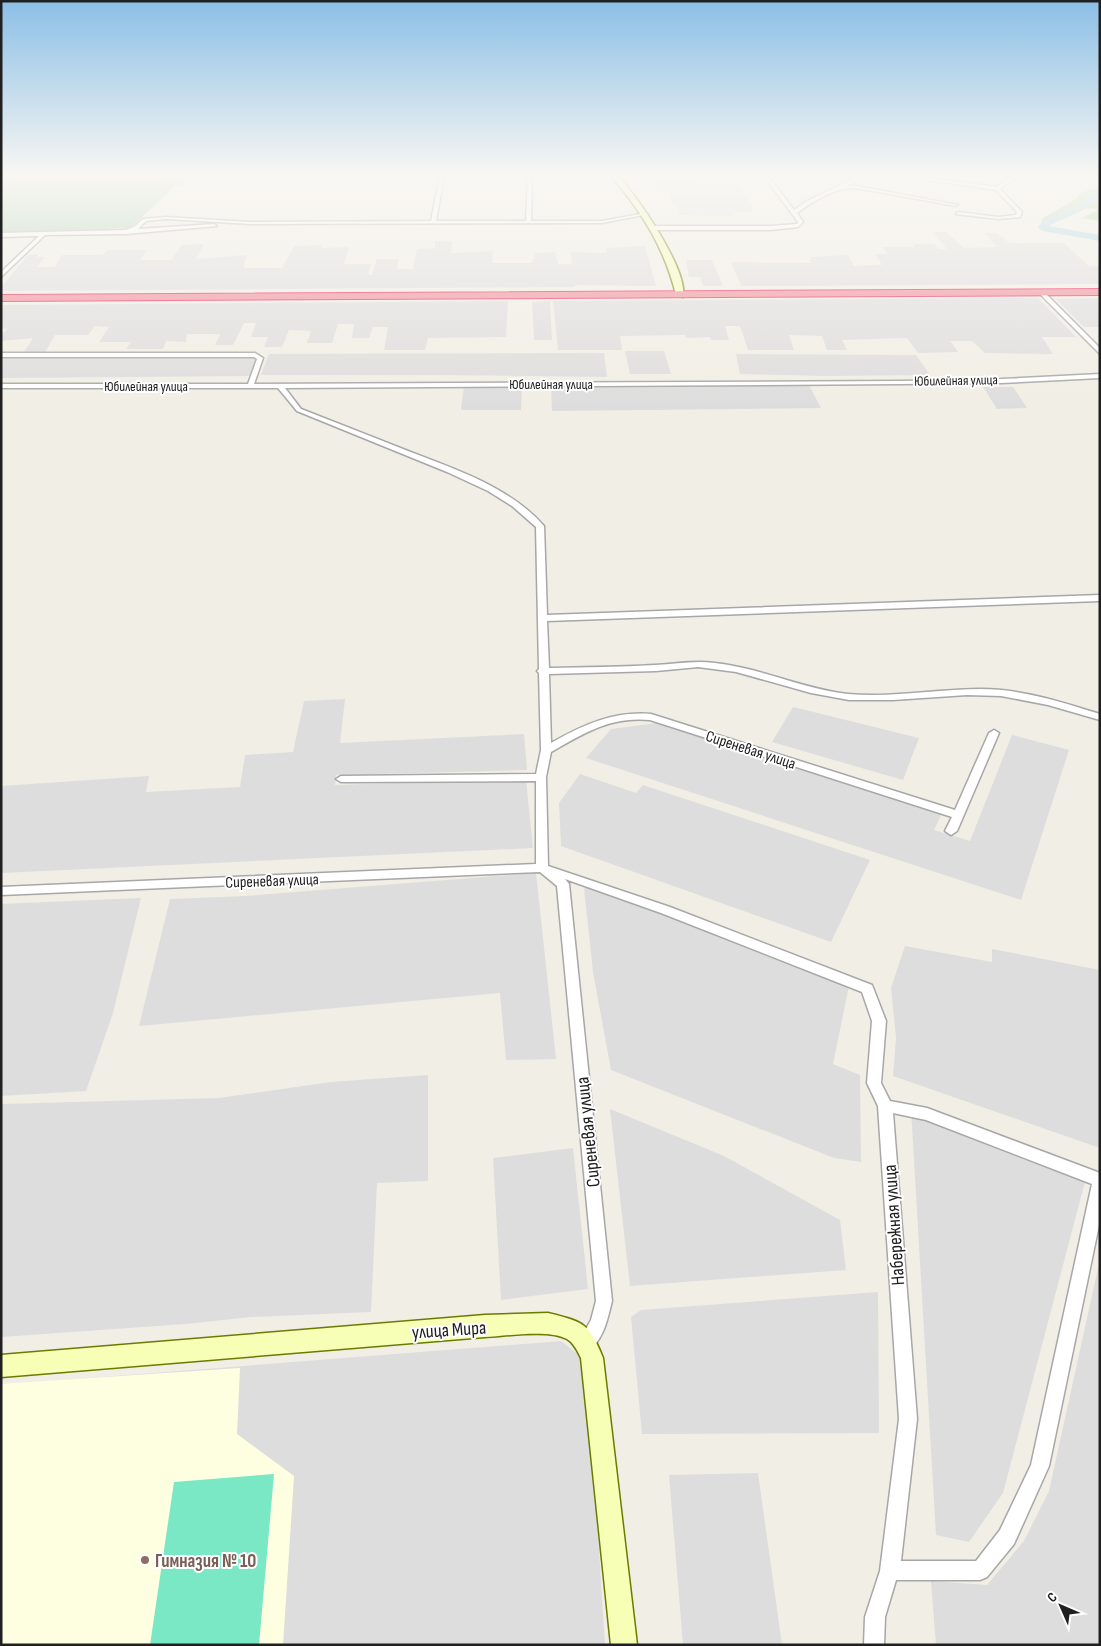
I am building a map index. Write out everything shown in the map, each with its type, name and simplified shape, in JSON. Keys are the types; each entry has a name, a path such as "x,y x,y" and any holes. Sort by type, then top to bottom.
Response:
{"highway":[{"path":"1,298 1100,292"}],"street":[{"path":"1,275 24,253"},
{"path":"664,253 677,282 680,295"},
{"path":"1041,292 1100,352"},
{"path":"1,355 255,355 260,358 250,386"},
{"name":"Юбилейная улица","path":"1,386 281,387 978,380 1100,376"},
{"path":"281,387 299,410 450,470 491,489 515,504 540,526 543,618 542,671 546,750 541,777 542,868"},
{"path":"543,618 1100,598"},
{"path":"542,671 697,664 777,679 811,691 850,697 968,692 1008,693 1055,702 1100,717"},
{"name":"Сиреневая улица","path":"546,750 599,723 635,714 651,717 958,814"},
{"path":"952,831 994,733"},
{"path":"341,779 541,777"},
{"name":"Сиреневая улица","path":"1,891 542,868 699,923 867,989 879,1022 874,1083 885,1106"},
{"name":"Сиреневая улица","path":"542,868 563,884 604,1301 598,1323 586,1343"},
{"path":"885,1106 927,1114 1100,1181 1040,1466 1007,1537 980,1570 890,1571"},
{"name":"Набережная улица","path":"874,1645 875,1617 890,1571 908,1419 885,1106"},
{"name":"улица Мира","path":"1,1366 485,1326 548,1324 574,1330 586,1343"},
{"path":"586,1343 592,1358 597,1393 604,1474 624,1645"}],"shaded area":[{"path":"145,253 140,260 171,260 176,253 199,253 196,259 247,255 243,268 282,268 290,253 347,253 344,264 371,264 368,275 372,275 377,259 399,259 397,269 413,269 416,253 493,253 492,263 532,263 535,253 555,253 558,264 572,264 571,253 647,253 656,286 576,285 573,287 1,291 1,287 28,255 38,254 37,257 45,257 37,267 55,267 62,255"},
{"path":"1075,253 1089,266 1100,266 1100,284 741,286 731,262 811,263 810,257 848,255 854,266 882,265 875,254"},
{"path":"686,260 712,260 723,286 703,286 700,277 689,277"},
{"path":"1038,298 1076,337 1042,337 1053,354 985,353 972,341 950,341 958,352 918,353 907,338 842,340 847,350 827,350 822,336 789,335 794,350 748,350 740,326 725,326 729,340 711,340 710,337 687,338 685,335 620,336 622,350 558,350 553,301"},
{"path":"1100,298 1100,327 1084,327 1056,299"},
{"path":"508,301 506,337 428,338 425,350 384,350 388,327 373,327 369,338 352,338 354,324 338,324 332,343 307,343 311,331 289,330 282,347 264,347 268,337 251,337 256,323 244,323 233,345 215,345 220,334 187,334 186,342 166,341 163,349 126,349 131,342 99,342 109,327 95,326 88,335 55,335 45,352 24,352 33,338 1,341 1,335 7,329 1,328 1,305"},
{"path":"550,301 552,340 534,340 532,302"},
{"path":"625,351 664,351 671,374 630,374"},
{"path":"604,353 607,377 261,375 269,354"},
{"path":"736,354 916,355 930,375 824,376 740,374"},
{"path":"1,356 260,357 253,376 1,378"},
{"path":"809,385 821,408 552,411 551,386"},
{"path":"464,386 522,386 521,410 461,410"},
{"path":"983,387 1013,387 1027,408 997,409"},
{"path":"345,699 340,743 524,734 527,770 336,775 335,785 526,779 533,848 1,873 1,786 149,776 146,792 240,787 245,755 293,752 304,701"},
{"path":"793,707 919,738 903,780 772,742"},
{"path":"657,723 943,811 934,830 970,841 1012,735 1069,750 1021,900 586,758 611,729"},
{"path":"580,774 636,793 643,785 870,860 831,942 561,846 559,803"},
{"path":"536,873 556,1059 506,1060 500,993 139,1026 170,899 245,896"},
{"path":"588,886 850,981 833,1064 860,1075 861,1162 834,1158 611,1070 593,972 584,889"},
{"path":"141,898 113,1013 86,1091 1,1096 1,904"},
{"path":"905,946 992,962 992,949 1100,970 1100,1148 893,1076 896,1038 891,988"},
{"path":"428,1075 428,1181 377,1183 371,1312 251,1317 186,1324 1,1337 1,1104 219,1098 331,1082"},
{"path":"610,1109 724,1156 840,1220 846,1270 630,1286"},
{"path":"911,1109 1087,1174 1003,1493 969,1542 936,1535"},
{"path":"573,1148 588,1289 501,1300 493,1158"},
{"path":"1100,1259 1100,1645 936,1645 931,1581 987,1585 1024,1541 1049,1491"},
{"path":"878,1292 879,1433 642,1434 631,1317 641,1310"},
{"path":"561,1341 587,1361 605,1645 1,1645 1,1385"},
{"name":"Гимназия № 10","path":"240,1368 237,1434 294,1476 283,1645 1,1645 1,1384"},
{"path":"758,1473 782,1645 683,1645 669,1475"}],"green space":[{"path":"274,1474 259,1645 150,1645 174,1482"}],"place":[{"name":"Гимназия № 10","path":"145,1560"}]}
